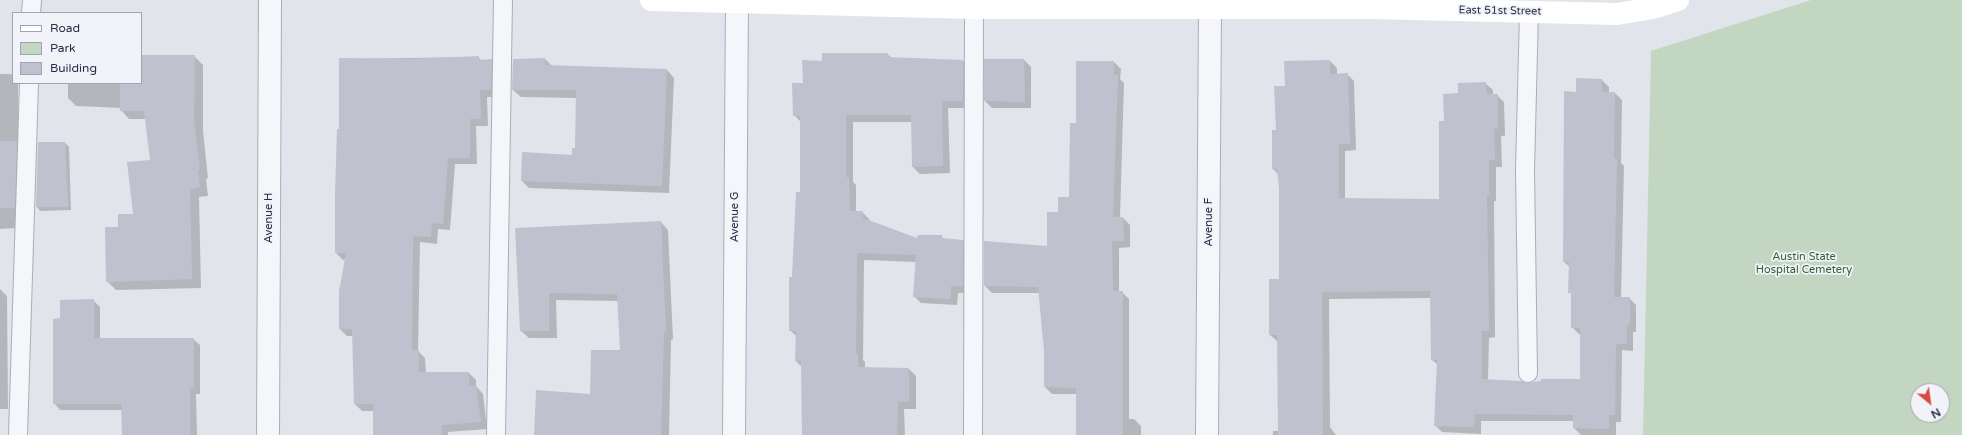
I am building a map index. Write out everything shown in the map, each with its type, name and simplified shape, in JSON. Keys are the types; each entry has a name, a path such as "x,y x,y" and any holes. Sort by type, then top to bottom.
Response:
{"main road":[{"name":"East 51st Street","path":"651,0 737,0 974,8 1125,5 1210,9 1370,4 1529,12 1617,14 1653,8 1678,0"}],"street":[{"name":"Avenue H","path":"268,435 270,0"},
{"name":"Avenue G","path":"734,435 737,0"},
{"name":"Avenue F","path":"1207,435 1210,9"}],"lane":[{"path":"31,12 32,0"},
{"path":"496,435 503,0"},
{"path":"973,435 974,8"},
{"path":"1528,373 1525,170 1529,12"},
{"path":"18,435 29,84"}],"green space":[{"name":"Austin State Hospital Cemetery","path":"1811,0 1962,0 1962,435 1643,435 1651,51"}],"building":[{"path":"822,53 888,53 888,57 963,60 963,101 942,101 943,166 912,167 911,115 846,115 846,177 849,177 850,211 863,211 863,218 917,238 918,235 942,235 942,238 963,240 963,286 951,286 951,299 913,297 916,255 857,253 856,353 858,354 858,367 909,368 909,402 898,402 897,435 802,435 801,361 795,361 796,331 789,331 789,277 792,277 796,192 800,192 800,116 793,116 792,83 803,83 802,60 822,61"},
{"path":"142,55 195,55 194,121 200,170 198,170 200,187 190,189 192,279 106,282 105,227 118,227 118,214 133,214 127,162 150,160 144,111 120,111 120,84 142,84"},
{"path":"479,56 479,60 492,59 491,90 480,90 481,119 470,119 470,158 448,158 443,224 432,223 431,237 413,236 412,350 419,350 419,372 469,372 469,385 476,386 481,422 442,425 442,435 373,435 373,404 354,404 352,329 339,329 339,291 346,253 335,253 337,129 339,129 339,58 407,59"},
{"path":"545,58 545,65 667,69 662,186 521,181 522,152 572,155 572,148 575,148 576,90 512,90 513,59"},
{"path":"984,59 1024,59 1025,102 984,101"},
{"path":"1330,60 1330,74 1348,73 1350,144 1339,144 1339,198 1439,199 1439,121 1444,121 1443,94 1458,93 1458,83 1486,82 1487,94 1498,94 1498,129 1494,129 1495,160 1489,160 1489,195 1487,195 1489,331 1482,331 1482,379 1521,381 1528,383 1541,381 1541,379 1580,379 1580,328 1571,328 1571,293 1568,293 1569,262 1563,262 1564,91 1576,92 1576,78 1602,79 1602,92 1615,92 1614,158 1617,159 1614,297 1630,297 1630,325 1627,325 1627,344 1616,344 1615,415 1609,415 1609,429 1573,428 1573,415 1475,414 1474,427 1434,426 1437,360 1431,360 1430,291 1322,292 1323,435 1278,435 1277,335 1269,335 1269,279 1279,279 1279,188 1277,169 1272,169 1272,130 1276,130 1274,86 1285,86 1284,61"},
{"path":"1076,61 1114,61 1114,75 1118,75 1113,217 1123,217 1124,241 1112,241 1113,291 1123,291 1123,435 1076,435 1076,388 1044,387 1044,351 1038,287 984,286 984,241 1047,246 1047,212 1058,212 1058,197 1069,197 1070,123 1076,123"},
{"path":"0,141 17,141 15,208 0,208"},
{"path":"38,142 65,142 68,207 36,207"},
{"path":"661,221 666,332 664,332 661,435 534,435 536,390 590,394 591,350 620,350 617,294 549,293 549,331 520,331 515,228"},
{"path":"94,299 94,338 194,338 194,388 190,388 190,435 122,435 121,404 53,404 53,319 60,318 60,300"}]}
